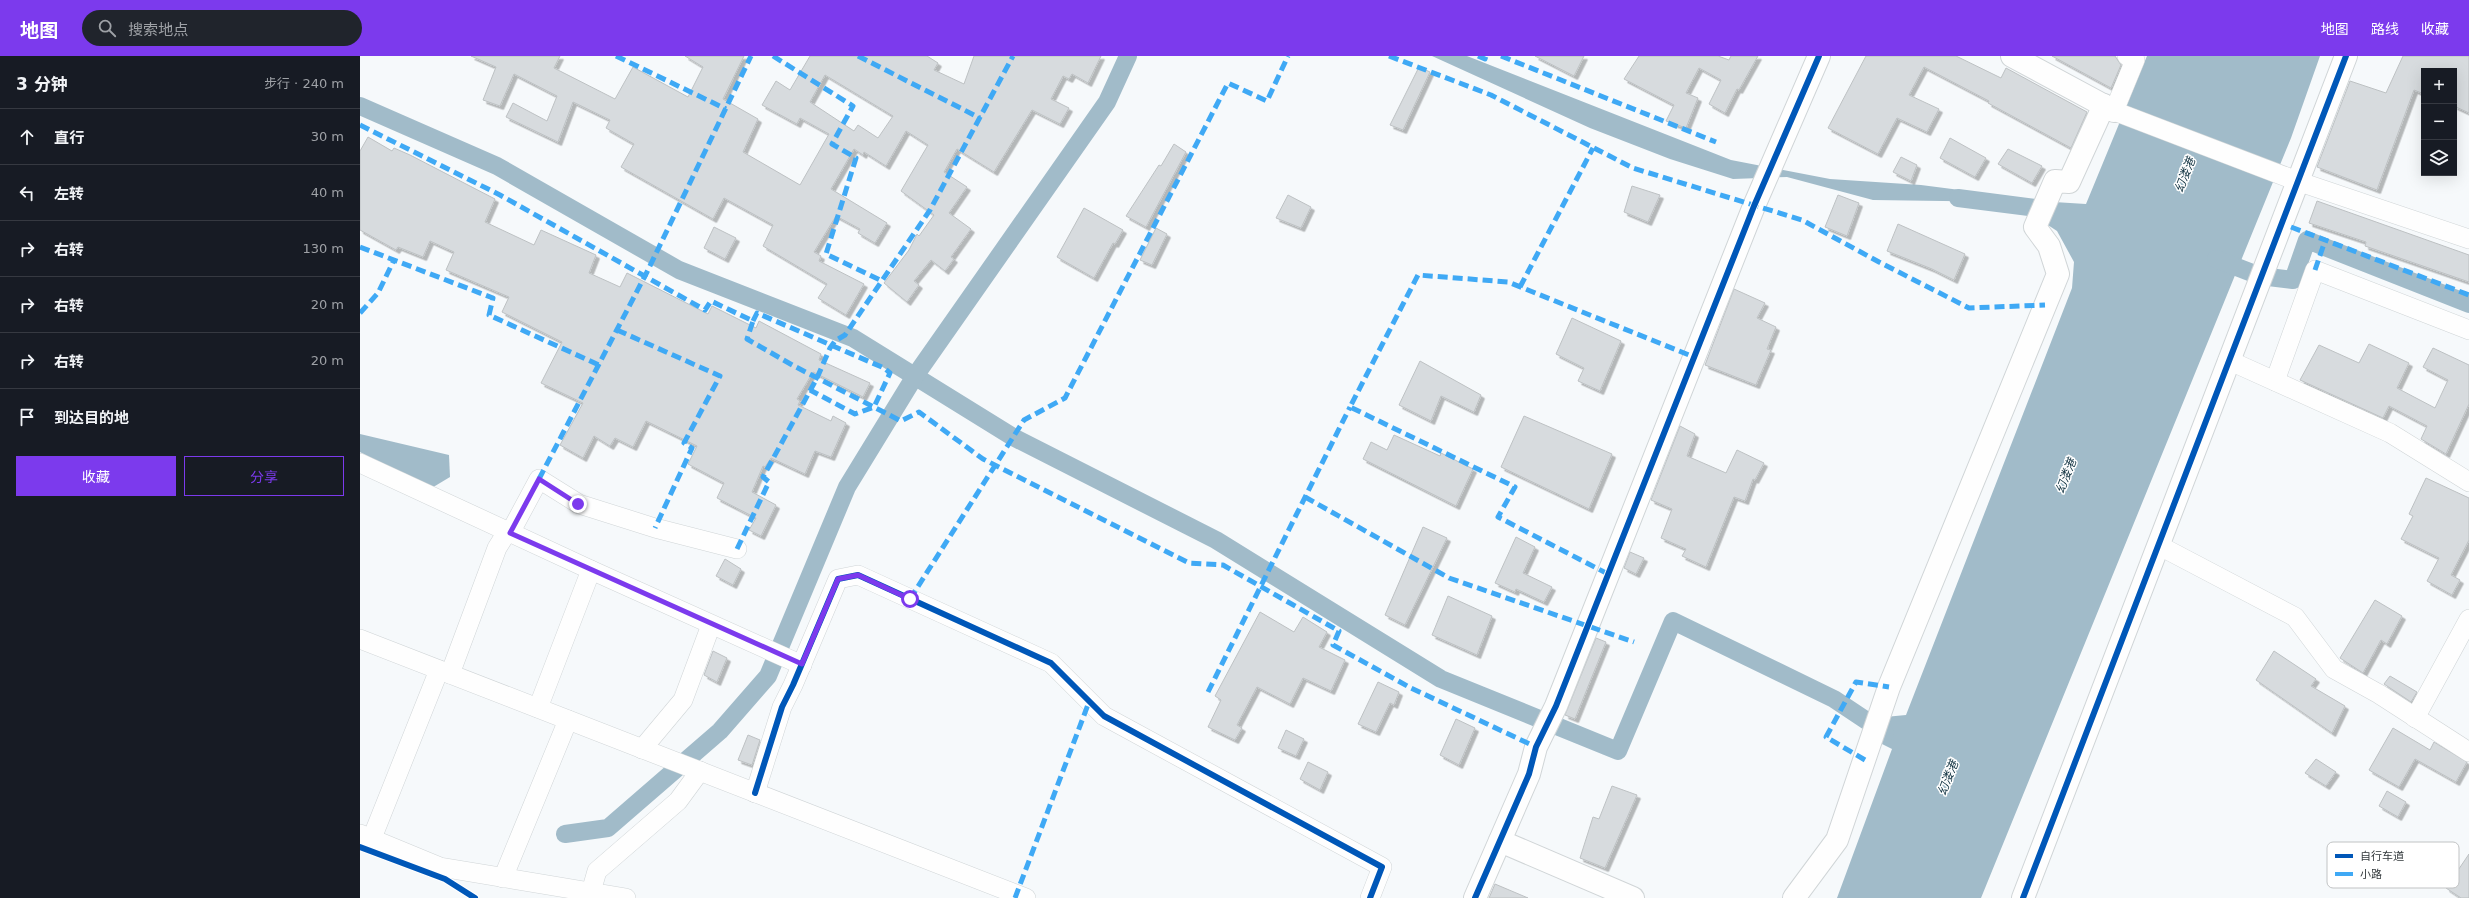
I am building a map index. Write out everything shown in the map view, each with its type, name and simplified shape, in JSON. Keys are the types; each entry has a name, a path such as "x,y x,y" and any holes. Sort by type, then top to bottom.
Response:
{"street":[{"path":"1475,898 1529,774 1536,747 1556,706 1754,206 1819,56"},
{"path":"2012,56 2109,108 2289,178 2469,239"},
{"path":"1794,898 1837,840 1889,687 2058,274 2049,246 2035,227 2054,181 2069,182 2135,60 2127,56"},
{"path":"2023,898 2228,360 2289,178 2346,56"},
{"path":"2275,381 2316,270 2469,330"},
{"path":"2228,360 2390,433 2469,482"},
{"path":"360,463 508,533 711,625 802,664"},
{"path":"626,898 584,893 440,867 366,836 445,672 497,548 508,533 539,479 578,504 655,528 737,549"},
{"path":"2158,545 2295,617 2334,669 2469,752"},
{"path":"538,708 591,570"},
{"path":"755,793 782,707 838,579 858,575 1051,663 1104,716 1382,867 1370,898"},
{"path":"2415,718 2469,619"},
{"path":"642,749 683,700 711,625"},
{"path":"360,639 1026,898"},
{"path":"503,878 568,720"},
{"path":"584,893 597,870 678,801 700,771"},
{"path":"1500,841 1633,898"}],"water":[{"name":"幻溇港","path":"1432,56 1467,56 1731,160 1830,179 1921,185 2054,202 2086,204 2147,56 2320,56 2291,138 1981,898 1837,898 1892,749 1876,741 1885,717 1906,715 2072,288 2074,262 2057,231 2013,202 1873,200 1787,177 1733,179 1670,159 1590,128"},
{"path":"360,434 449,455 450,477 430,489 360,452"}],"building":[{"path":"471,56 560,56 554,68 615,99 633,67 688,97 703,67 685,56 744,56 723,99 758,119 743,152 800,185 829,134 800,118 797,124 762,105 776,81 790,90 810,56 927,56 938,63 934,70 964,84 974,56 1101,56 1088,83 1072,74 1069,79 1063,76 1051,99 1069,108 1060,124 1032,110 994,172 957,149 944,172 967,187 949,213 971,229 951,257 954,259 945,271 931,260 914,281 919,285 907,302 884,283 909,250 917,234 919,236 934,215 901,191 928,145 906,131 886,166 864,152 863,155 854,149 831,189 887,223 875,243 858,233 860,229 836,216 814,252 821,256 819,261 864,284 846,315 818,298 827,284 763,246 773,225 724,198 713,219 621,167 634,144 606,128 610,120 573,102 558,142 506,117 513,103 547,121 557,96 514,74 500,106 483,100 496,67","holes":["825,75 893,116 878,138 858,125 854,131 810,102"]},
{"path":"1535,56 1584,56 1574,76"},
{"path":"1639,56 1718,56 1729,60 1731,56 1758,56 1739,90 1737,89 1725,113 1709,104 1721,80 1699,68 1686,93 1698,98 1686,128 1666,121 1674,105 1624,79"},
{"path":"1866,56 1956,56 2001,78 2006,68 2087,112 2071,148 1988,103 1989,101 1924,67 1909,95 1939,109 1927,132 1897,118 1878,154 1828,128"},
{"path":"2052,56 2115,56 2121,65 2111,88"},
{"path":"2403,56 2469,56 2469,113 2457,107 2457,68 2421,68 2421,93 2414,90 2377,190 2317,167 2350,81 2386,93"},
{"path":"1419,67 1430,72 1403,130 1390,125"},
{"path":"368,137 392,151 394,148 410,155 495,199 485,222 534,245 541,230 596,255 589,273 620,287 627,273 708,314 712,306 756,328 759,321 821,354 819,360 870,383 863,397 813,372 797,399 800,401 798,405 831,421 833,416 846,423 831,457 815,451 805,474 771,458 765,467 763,466 752,492 776,505 761,536 749,530 756,518 717,498 724,483 688,464 697,446 646,421 633,447 615,438 610,446 594,436 583,458 560,445 583,403 541,383 562,342 502,312 509,297 446,270 454,252 430,241 423,257 398,247 396,250 360,230 360,151"},
{"path":"1950,138 1986,158 1975,177 1940,158"},
{"path":"1174,144 1186,152 1146,227 1126,216 1159,165 1161,166"},
{"path":"2008,149 2042,166 2032,183 1998,164"},
{"path":"1901,157 1917,165 1911,181 1893,172"},
{"path":"1632,186 1660,195 1648,222 1624,212"},
{"path":"1288,195 1311,207 1301,228 1276,218"},
{"path":"1838,195 1859,203 1847,236 1825,227"},
{"path":"2317,201 2469,255 2469,282 2365,246 2366,242 2309,223"},
{"path":"1084,208 1123,230 1115,244 1113,243 1094,278 1057,257"},
{"path":"1898,224 1965,254 1954,280 1932,269 1887,251"},
{"path":"714,227 736,238 725,259 704,248"},
{"path":"1156,228 1167,234 1152,265 1140,260"},
{"path":"1734,289 1765,303 1757,318 1776,327 1767,349 1771,350 1756,385 1705,365"},
{"path":"1572,318 1621,341 1600,391 1578,381 1584,368 1556,354"},
{"path":"2369,344 2409,363 2397,388 2435,408 2448,380 2423,367 2433,348 2469,365 2469,404 2446,454 2421,439 2427,426 2389,406 2383,418 2300,380 2319,345 2359,363"},
{"path":"1420,361 1481,395 1474,412 1441,396 1431,421 1399,405"},
{"path":"1524,416 1612,454 1589,509 1501,467"},
{"path":"1680,426 1695,434 1687,456 1726,473 1737,450 1764,463 1755,480 1753,479 1745,501 1734,497 1706,567 1682,556 1686,549 1661,538 1672,509 1651,500"},
{"path":"1394,435 1440,456 1441,453 1473,469 1456,506 1363,459 1371,442 1387,450"},
{"path":"2426,478 2469,498 2469,540 2451,575 2460,580 2452,595 2427,581 2439,558 2401,539 2413,516 2409,514"},
{"path":"1423,527 1447,538 1405,625 1385,615"},
{"path":"1516,537 1535,547 1523,573 1552,587 1544,602 1516,589 1515,592 1495,583"},
{"path":"1630,552 1644,558 1636,574 1624,568"},
{"path":"725,559 741,569 733,585 716,576"},
{"path":"1448,596 1492,616 1477,655 1432,635"},
{"path":"2375,600 2402,616 2387,644 2381,640 2363,673 2340,658"},
{"path":"1260,612 1294,632 1303,617 1327,632 1319,647 1345,660 1331,691 1303,678 1290,704 1257,687 1237,725 1242,728 1235,740 1208,727 1221,700 1215,696"},
{"path":"1596,638 1606,642 1575,719 1565,715"},
{"path":"713,651 727,658 717,682 704,675"},
{"path":"2274,651 2316,679 2311,686 2345,706 2332,733 2256,680"},
{"path":"2390,676 2417,692 2411,702 2384,684"},
{"path":"1378,682 1399,692 1394,705 1390,703 1376,732 1358,724"},
{"path":"1456,719 1475,728 1459,765 1440,755"},
{"path":"2393,728 2430,750 2434,742 2467,762 2456,782 2415,759 2399,787 2369,770"},
{"path":"1286,730 1304,739 1296,756 1278,748"},
{"path":"748,735 760,740 752,765 738,760"},
{"path":"2316,759 2336,772 2326,786 2305,773"},
{"path":"1308,762 1328,772 1320,790 1300,779"},
{"path":"1612,786 1637,795 1605,868 1580,858 1593,817 1599,819"},
{"path":"2387,791 2406,802 2398,817 2379,806"},
{"path":"2469,854 2469,898 2461,898 2446,888 2459,888 2459,869"},
{"path":"1495,884 1528,898 1489,898"}],"waterway":[{"path":"565,834 608,828 720,731 768,676 847,487 915,376 1107,102 1128,56"},
{"path":"360,106 497,166 679,270 853,338 1013,437 1216,540 1441,679 1618,751 1673,621 1834,699 1885,733"},
{"path":"1958,198 2044,209"},
{"path":"2216,259 2260,276 2293,280 2307,240 2469,304"}],"marked path":[{"path":"616,56 726,109"},
{"path":"539,479 647,272 751,56"},
{"path":"773,56 853,106 832,144 856,158 826,254 882,281"},
{"path":"858,56 980,118"},
{"path":"737,549 769,482 763,477 817,378 830,348 835,341 845,335 930,210 1013,56"},
{"path":"910,599 1024,420 1065,398 1228,83 1267,101 1288,56"},
{"path":"1389,56 1491,95 1633,168 1802,220 1879,262 1969,308 2045,305"},
{"path":"1478,56 1485,59 1486,56"},
{"path":"1501,56 1716,142"},
{"path":"360,125 500,195 705,310 711,301 753,321 747,339 794,366 901,421 919,412 983,459 1189,563 1223,565 1339,631 1333,645 1411,688 1536,747"},
{"path":"1520,287 1593,148"},
{"path":"2291,227 2469,295"},
{"path":"2315,270 2326,238"},
{"path":"360,247 493,298 489,315 599,365"},
{"path":"360,313 378,293 394,260"},
{"path":"1608,574 1498,517 1515,487 1350,407 1418,275 1508,282 1694,357"},
{"path":"753,321 757,313 884,368 890,373 874,407 855,414 810,390"},
{"path":"617,330 720,376 684,443 692,448 655,528"},
{"path":"1208,692 1350,407"},
{"path":"1305,497 1449,578 1634,642"},
{"path":"1865,760 1826,737 1856,682 1889,687"},
{"path":"1015,898 1089,702"}],"cycle path":[{"path":"1475,898 1529,774 1536,747 1556,706 1754,206 1819,56"},
{"path":"2023,898 2346,56"},
{"path":"755,793 782,707 793,685 838,579 858,575 1051,663 1104,716 1382,867 1370,898"},
{"path":"360,847 445,879 475,898"}],"route":[{"path":"578,504 539,479 510,533 748,642 802,664 838,579 858,575 910,599"}]}
